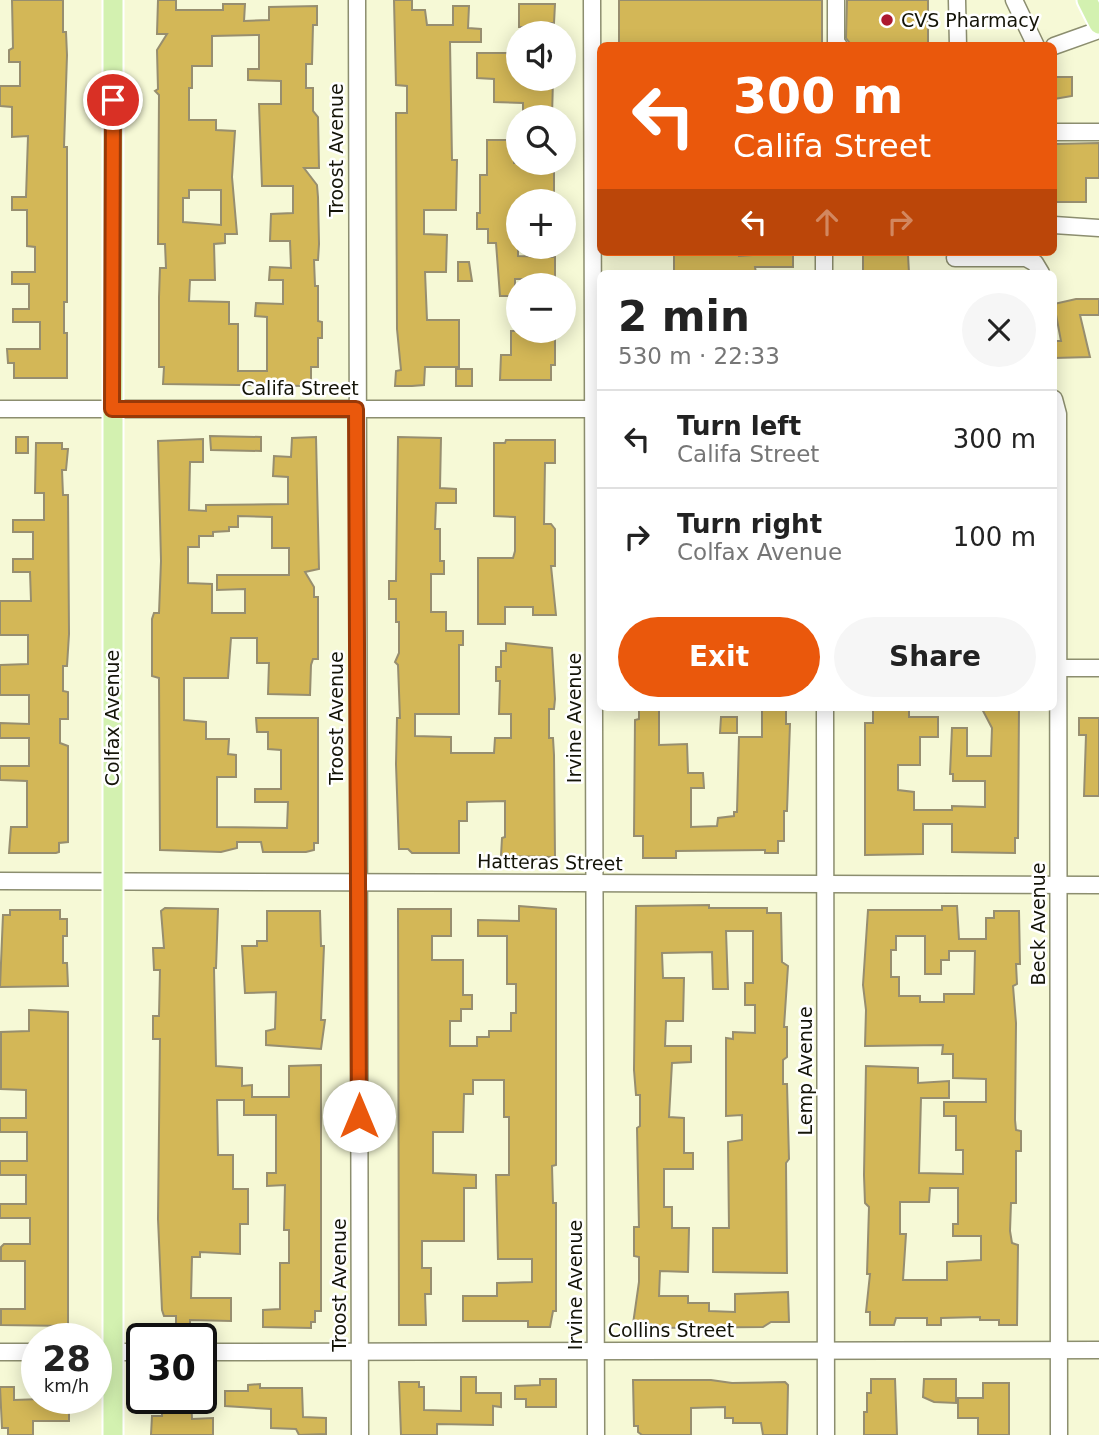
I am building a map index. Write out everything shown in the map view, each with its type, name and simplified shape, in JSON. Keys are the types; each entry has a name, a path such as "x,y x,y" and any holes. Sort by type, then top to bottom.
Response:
{"main road":[{"name":"Colfax Avenue","path":"104,1323 112,881 113,0"},
{"path":"1087,0 1099,24"},
{"name":"Colfax Avenue","path":"111,1414 113,1435"}],"street":[{"name":"Troost Avenue","path":"357,0 360,1435"},
{"name":"Irvine Avenue","path":"592,0 597,409 596,1435"},
{"path":"836,0 836,42"},
{"path":"957,0 958,42"},
{"path":"1014,0 1034,42"},
{"path":"1057,45 1099,30"},
{"path":"1057,132 1099,132"},
{"path":"1057,225 1099,228"},
{"path":"955,258 1026,258 1035,262 1039,270"},
{"name":"Califa Street","path":"0,409 597,409"},
{"name":"Beck Avenue","path":"1057,538 1059,1435"},
{"path":"1059,668 1099,668"},
{"name":"Lemp Avenue","path":"825,711 826,1435"},
{"name":"Hatteras Street","path":"0,881 1099,885"},
{"name":"Collins Street","path":"217,1352 1099,1350"},
{"path":"0,1352 21,1352"}],"building":[{"path":"12,0 63,0 63,32 66,32 67,55 64,147 67,147 67,302 64,302 64,333 67,333 67,378 14,378 14,363 8,363 7,349 40,349 40,322 13,322 13,309 29,309 29,284 12,284 12,272 35,272 35,247 27,246 27,210 12,210 12,197 26,197 28,136 12,137 12,107 0,106 0,86 20,86 20,62 9,62 9,50 13,48"},
{"path":"158,0 176,0 176,10 223,10 223,4 245,4 244,21 269,20 269,7 317,6 317,25 313,25 312,64 306,64 306,88 313,88 313,111 318,117 319,168 304,168 317,185 319,244 318,260 314,260 315,286 318,286 318,321 322,322 322,338 318,338 318,367 311,367 311,381 307,381 307,386 163,384 164,367 159,367 159,297 160,268 166,268 165,244 158,244 159,95 155,91 158,89 157,50 167,34 157,34","holes":["259,35 259,69 248,69 248,80 281,81 281,104 259,104 262,186 293,186 293,213 271,214 270,241 290,241 291,268 270,267 269,280 283,280 283,304 256,303 255,316 267,317 267,371 238,371 238,324 229,324 229,302 189,301 190,280 215,280 214,244 225,243 225,234 237,234 232,177 235,131 216,130 216,120 189,120 189,88 192,88 192,66 212,66 212,36","189,190 221,190 221,225 183,222 183,198 189,198"]},
{"path":"394,0 412,0 412,10 425,10 427,25 453,25 453,6 469,6 468,28 481,29 481,42 450,42 452,160 457,160 456,210 424,210 424,234 447,235 446,272 425,272 427,320 459,320 459,367 425,367 424,385 412,386 395,386 396,371 401,370 397,329 396,113 407,113 407,86 396,85"},
{"path":"619,0 822,0 822,42 619,42"},
{"name":"CVS Pharmacy","path":"847,0 928,0 928,42 849,42 846,38"},
{"path":"519,4 555,4 554,21 519,21"},
{"path":"477,53 506,53 506,91 553,91 552,105 494,102 494,79 477,78"},
{"path":"1057,77 1072,77 1072,96 1057,98"},
{"path":"487,140 506,140 506,175 554,175 554,189 506,189 506,259 555,259 555,273 506,273 506,296 500,296 496,243 488,243 488,229 477,229 477,213 480,213 480,175 487,175"},
{"path":"1099,143 1099,178 1086,178 1086,202 1057,202 1057,144"},
{"path":"674,256 793,256 793,267 674,270"},
{"path":"863,256 908,256 909,270 863,270"},
{"path":"458,262 469,262 472,281 458,281"},
{"path":"1076,299 1099,299 1099,315 1080,315 1090,357 1057,358 1057,341 1061,341 1057,303"},
{"path":"511,343 555,343 555,365 551,365 551,380 500,380 501,355 511,355"},
{"path":"456,369 472,369 472,386 456,386"},
{"path":"210,436 261,437 261,451 211,450"},
{"path":"16,437 28,437 28,453 16,453"},
{"path":"316,437 319,569 305,572 314,587 314,597 318,597 318,659 313,659 311,665 310,695 268,694 269,663 257,663 257,638 231,638 228,678 184,678 184,720 206,722 206,739 229,739 228,754 236,755 236,777 217,777 217,827 287,828 288,802 255,802 255,789 281,789 281,750 268,749 268,732 257,732 256,718 318,718 318,843 314,843 314,850 306,852 263,852 261,842 237,842 237,848 221,852 160,850 159,678 152,676 152,619 154,613 159,613 161,561 158,441 203,439 203,462 190,462 189,510 206,511 206,505 288,504 288,477 273,476 274,456 291,457 292,438","holes":["238,516 272,517 272,548 289,548 289,575 217,575 217,590 245,589 245,613 212,613 212,584 188,583 188,547 199,547 199,536 213,536 213,532 229,531 229,527 238,527"]},
{"path":"398,437 441,438 440,488 456,489 456,503 436,503 435,529 440,529 440,561 444,561 444,574 431,574 431,612 446,612 446,631 463,631 463,645 459,645 459,714 415,714 415,736 451,737 451,753 494,753 495,738 511,738 511,714 499,714 500,681 496,681 496,667 501,667 501,651 506,651 506,643 552,648 555,699 554,709 549,709 549,738 553,738 554,755 555,857 501,856 502,838 505,837 505,801 467,802 467,821 459,821 459,853 412,853 408,849 399,849 396,764 397,718 400,718 398,665 395,662 399,653 399,622 396,622 396,599 389,599 389,581 396,581"},
{"path":"506,440 555,440 555,463 545,463 544,524 551,524 555,529 555,566 551,566 556,615 533,615 533,607 505,607 505,624 478,624 478,558 513,558 515,551 515,517 494,516 494,443 505,443"},
{"path":"36,443 62,443 62,449 68,449 66,470 62,470 63,495 68,495 69,634 67,666 63,666 63,691 68,692 68,719 60,719 60,743 68,746 68,842 59,843 59,852 56,853 9,853 11,827 27,827 27,781 0,780 0,766 29,766 29,738 0,738 0,723 29,724 29,695 0,695 0,665 28,664 28,635 0,635 0,601 31,601 30,572 13,572 13,559 33,559 33,532 13,532 13,520 44,520 44,493 35,493"},
{"path":"639,711 659,711 659,745 687,744 688,773 703,773 704,788 691,788 691,827 717,826 718,818 734,816 734,812 737,812 739,737 762,737 762,711 786,711 786,724 790,724 787,811 784,811 784,841 778,841 778,853 765,853 765,850 676,851 676,858 643,858 643,836 634,836 635,720 639,719"},
{"path":"873,711 909,711 909,717 938,717 938,737 920,737 920,765 898,765 898,790 914,792 914,810 952,810 952,806 985,807 985,781 953,781 953,774 950,774 952,728 967,728 967,756 991,756 992,728 983,711 1019,711 1018,838 1015,838 1015,853 952,852 952,824 923,824 923,854 865,855 865,723 873,723"},
{"path":"721,717 737,717 737,733 720,733"},
{"path":"1079,718 1099,718 1099,796 1084,796 1086,735 1079,735"},
{"path":"709,905 709,908 767,908 767,913 781,913 782,962 788,966 784,1027 787,1027 787,1057 783,1060 783,1084 787,1084 789,1159 786,1163 787,1273 713,1272 713,1228 729,1228 728,1142 742,1140 742,1115 726,1116 726,1038 733,1039 733,1032 755,1033 755,1005 745,1005 745,983 753,983 753,931 726,931 728,989 713,989 712,952 662,953 663,978 684,978 683,1021 666,1021 665,1046 691,1046 691,1062 672,1063 669,1117 684,1118 684,1153 693,1153 693,1169 664,1169 664,1207 672,1207 672,1228 689,1228 688,1272 660,1271 659,1296 688,1296 688,1303 709,1303 709,1311 735,1312 735,1294 788,1292 789,1322 771,1322 763,1327 651,1328 651,1324 633,1324 639,1282 639,1257 634,1256 634,1227 639,1227 637,1128 640,1126 640,1095 636,1095 634,1070 636,906"},
{"path":"519,906 556,909 556,1165 552,1166 553,1203 556,1203 556,1311 553,1311 550,1327 528,1327 528,1321 463,1321 463,1296 497,1296 497,1283 532,1282 532,1259 498,1259 496,1175 509,1175 509,1117 504,1117 504,1080 473,1080 473,1094 464,1094 463,1132 433,1132 433,1173 476,1175 476,1188 464,1188 464,1241 422,1241 422,1268 431,1268 431,1294 425,1294 426,1325 399,1325 398,909 451,909 451,936 432,936 432,960 463,960 463,995 472,995 472,1009 461,1009 461,1021 450,1021 450,1046 477,1046 477,1037 489,1037 489,1031 511,1031 511,1013 516,1013 516,984 507,984 507,936 478,936 478,920 519,921"},
{"path":"942,906 957,906 959,939 986,939 986,918 994,918 994,911 1019,911 1020,964 1016,964 1017,984 1013,986 1016,1023 1015,1120 1016,1130 1021,1131 1021,1151 1016,1151 1016,1203 1011,1203 1010,1231 1012,1243 1018,1245 1017,1325 999,1325 999,1320 980,1320 980,1317 941,1318 941,1325 927,1325 927,1318 896,1318 894,1325 870,1325 870,1312 866,1312 870,1274 867,1274 869,1207 865,1203 864,1175 866,1066 918,1068 918,1083 949,1081 949,1098 921,1098 919,1173 963,1174 963,1150 956,1150 956,1116 944,1116 944,1102 986,1102 986,1079 953,1078 953,1054 942,1054 943,1045 865,1046 866,1010 863,985 868,910 942,910","holes":["896,936 925,936 925,974 941,974 941,960 949,960 949,951 975,951 974,994 944,994 944,1002 920,1002 920,996 899,996 899,977 891,977 891,950 896,950","930,1188 958,1188 958,1224 953,1224 953,1236 981,1236 981,1260 947,1262 947,1280 903,1280 906,1234 900,1234 900,1202 929,1202"]},
{"path":"165,908 218,909 214,968 216,1066 242,1068 242,1086 252,1085 252,1097 289,1097 289,1066 321,1065 321,1311 315,1311 315,1322 311,1322 311,1328 263,1327 263,1310 280,1309 280,1263 289,1263 289,1230 284,1230 285,1185 267,1186 267,1173 276,1173 276,1115 244,1115 244,1100 217,1100 218,1155 233,1155 233,1189 248,1189 248,1224 240,1224 240,1254 200,1252 200,1257 192,1257 191,1298 231,1298 231,1321 190,1320 190,1323 176,1323 176,1316 164,1316 158,1219 160,1039 153,1039 153,1016 159,1016 160,970 154,970 153,948 164,948 161,911"},
{"path":"10,910 60,910 60,919 67,919 67,936 63,936 63,963 67,963 68,986 0,987 3,915 10,915"},
{"path":"267,911 320,911 321,946 324,946 321,1020 325,1020 321,1049 266,1045 266,1031 275,1029 276,992 245,993 242,946 257,946 257,941 267,941"},
{"path":"29,1010 68,1012 68,1323 1,1325 1,1309 25,1309 25,1261 1,1261 1,1247 4,1244 30,1244 30,1218 0,1218 0,1204 26,1204 26,1175 0,1175 0,1161 27,1161 27,1132 0,1132 0,1118 26,1118 26,1090 1,1089 1,1032 29,1031"},
{"path":"461,1377 476,1377 476,1393 501,1393 501,1407 493,1406 493,1425 437,1424 437,1435 401,1435 399,1382 419,1382 419,1387 424,1387 424,1410 461,1411"},
{"path":"540,1379 556,1379 556,1407 526,1407 526,1399 515,1399 515,1386 540,1385"},
{"path":"871,1379 895,1379 897,1435 864,1435 864,1412 867,1412 867,1393 871,1393"},
{"path":"924,1379 956,1379 956,1403 934,1402 923,1397"},
{"path":"633,1380 785,1382 788,1385 787,1435 763,1435 761,1423 733,1423 733,1418 725,1418 725,1407 691,1408 691,1435 642,1435 638,1432 638,1426 634,1426"},
{"path":"983,1383 1009,1383 1009,1435 978,1435 978,1418 958,1418 958,1398 983,1398"},
{"path":"260,1384 260,1388 302,1388 303,1417 326,1418 326,1434 299,1435 296,1429 271,1428 271,1409 225,1406 225,1391 248,1391 248,1385"},
{"path":"0,1387 14,1387 14,1400 21,1400 21,1414 69,1414 69,1421 33,1421 33,1435 8,1435 8,1428 2,1428"},
{"path":"192,1414 192,1419 213,1418 213,1435 151,1435 152,1416"}],"place":[{"name":"CVS Pharmacy","path":"887,20"}],"route":[{"path":"113,100 112,409 356,409 359,1116"}]}
